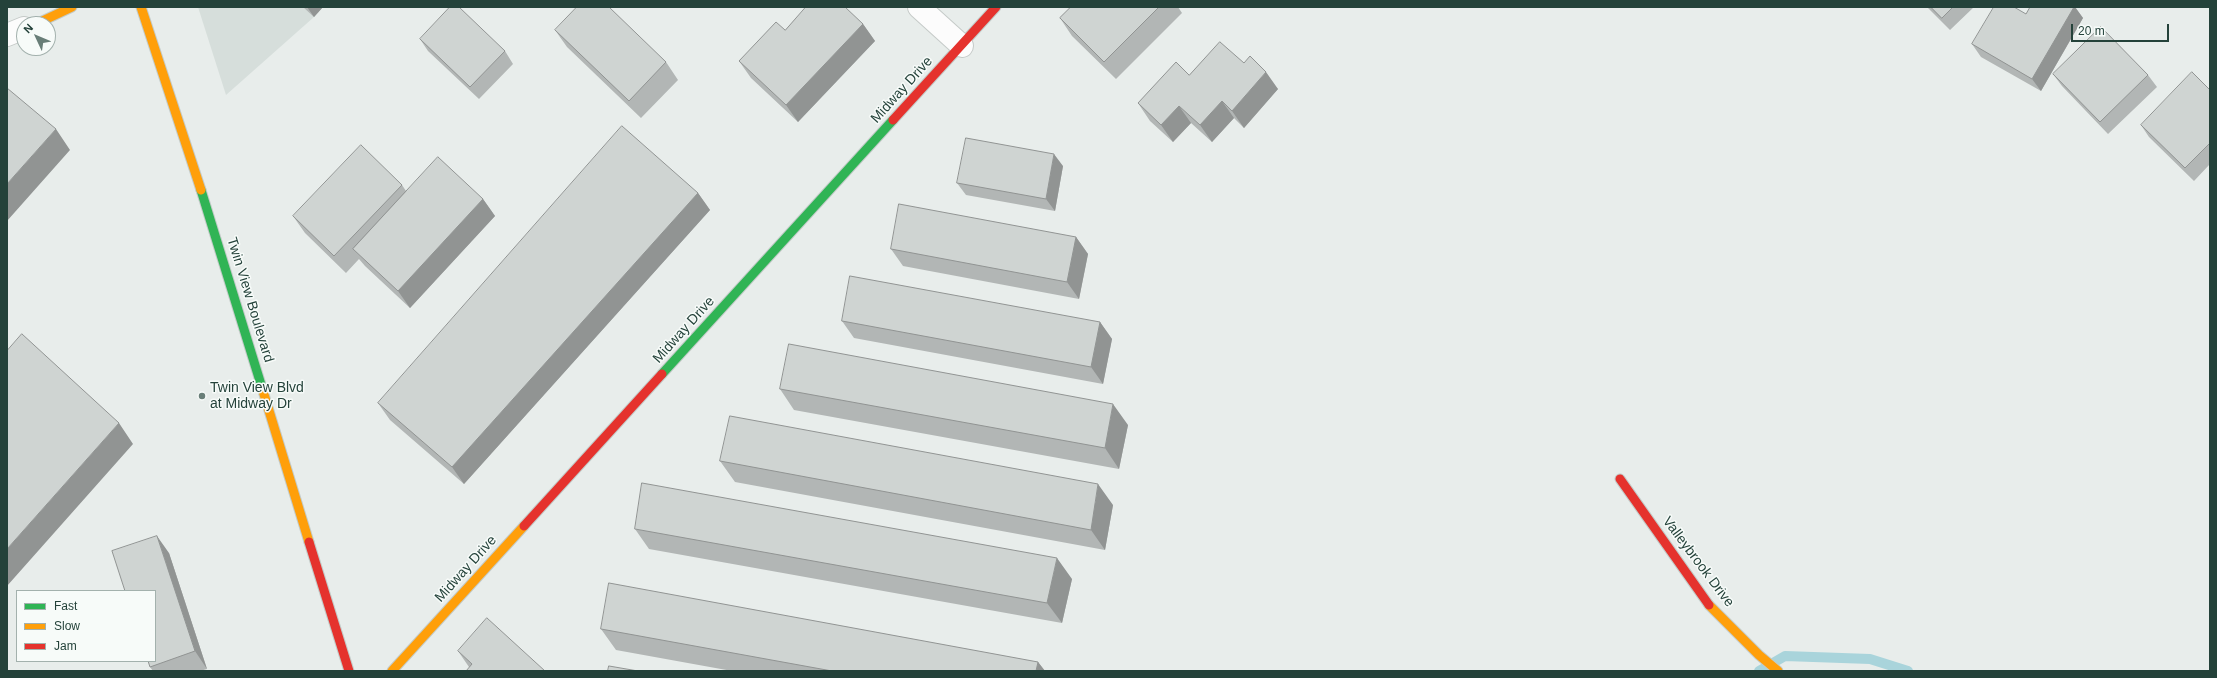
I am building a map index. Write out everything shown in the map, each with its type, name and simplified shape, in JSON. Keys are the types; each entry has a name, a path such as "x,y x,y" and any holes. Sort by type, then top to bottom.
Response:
{"street":[{"path":"46,16 72,7"},
{"name":"Twin View Boulevard","path":"142,7 201,191 349,671"},
{"path":"919,7 962,46"},
{"name":"Midway Drive","path":"392,671 996,7"},
{"path":"7,35 16,30"},
{"name":"Valleybrook Drive","path":"1620,479 1708,603 1759,655 1778,671"}],"shaded area":[{"path":"198,7 323,7 314,17 226,95"}],"building":[{"path":"450,7 459,7 505,51 470,87 420,39"},
{"path":"577,7 609,7 666,62 629,101 555,30"},
{"path":"806,7 845,7 863,24 786,105 739,61 776,22 785,30"},
{"path":"1071,7 1159,7 1104,62 1060,18"},
{"path":"1931,7 1953,7 1942,18"},
{"path":"1994,7 2014,7 2026,14 2030,7 2074,7 2032,79 1972,44"},
{"path":"2101,27 2148,75 2100,122 2053,74"},
{"path":"1220,42 1244,63 1250,56 1266,72 1232,111 1222,101 1200,125 1179,106 1161,125 1138,103 1176,62 1189,75"},
{"path":"2192,72 2210,90 2210,143 2185,168 2141,125"},
{"path":"7,88 56,129 7,184"},
{"path":"622,126 698,193 452,467 378,403"},
{"path":"966,138 1054,154 1046,199 957,183"},
{"path":"361,145 402,185 334,256 293,216"},
{"path":"438,157 483,199 398,291 353,249"},
{"path":"899,204 1076,237 1067,282 891,249"},
{"path":"850,276 1100,322 1091,367 842,321"},
{"path":"22,334 119,423 7,549 7,351"},
{"path":"789,344 1113,404 1105,448 780,389"},
{"path":"730,416 1098,484 1091,530 720,461"},
{"path":"642,483 1057,558 1047,603 635,529"},
{"path":"157,536 195,651 150,667 148,662 156,662 156,590 125,590 112,551"},
{"path":"609,583 1038,662 1036,671 832,671 601,629"},
{"path":"487,618 545,671 466,671 472,664 458,651"},
{"path":"609,666 638,671 608,671"}],"waterway":[{"path":"1759,671 1785,656 1870,659 1908,671"}],"traffic: fast":[{"path":"662,374 893,120"},
{"path":"201,190 263,391"}],"traffic: slow":[{"path":"53,16 72,7"},
{"path":"141,7 201,190"},
{"path":"263,391 309,542"},
{"path":"392,671 524,526"},
{"path":"1709,605 1759,655 1778,671"}],"traffic: jam":[{"path":"893,120 996,7"},
{"path":"524,526 662,374"},
{"path":"1620,479 1709,605"},
{"path":"309,542 349,671"}],"place":[{"name":"Twin View Blvd at Midway Dr","path":"202,396"}]}
